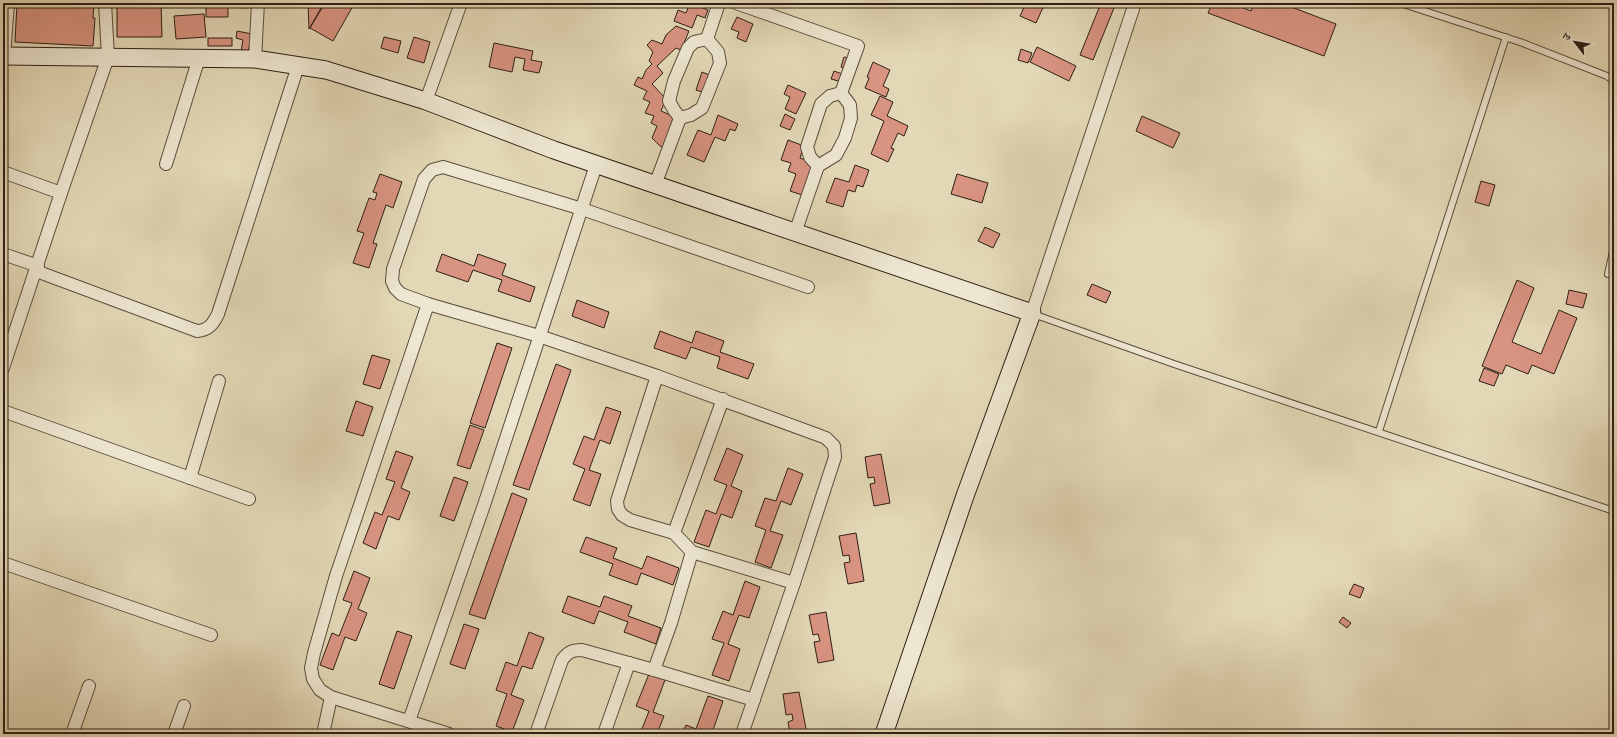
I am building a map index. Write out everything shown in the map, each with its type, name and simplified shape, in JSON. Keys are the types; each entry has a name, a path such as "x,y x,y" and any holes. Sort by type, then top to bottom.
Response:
{"street":[{"path":"8,3 3,56 255,59 326,70 426,101 655,185 1032,313"},
{"path":"3,368 108,57 105,3"},
{"path":"255,59 258,3"},
{"path":"426,101 461,3"},
{"path":"707,39 720,3"},
{"path":"736,3 858,46 841,93"},
{"path":"884,734 965,496 1032,313 1135,3"},
{"path":"680,118 691,115 702,108 720,64 718,52 707,39"},
{"path":"680,118 669,101 674,81 688,48 694,42 707,39"},
{"path":"166,164 199,58"},
{"path":"3,254 197,331 204,330 212,326 218,314 298,66"},
{"path":"818,166 810,157 807,147 821,104 830,96 841,93"},
{"path":"795,233 818,166 836,155 845,138 852,118 850,105 841,93"},
{"path":"655,185 680,118"},
{"path":"409,721 484,505 596,164"},
{"path":"742,734 794,583 835,457 834,446 826,438 723,399 540,336 428,304 402,294 395,288 392,281 393,269 424,179 432,170 444,167 582,209 808,287"},
{"path":"3,172 61,193"},
{"path":"428,304 336,576 314,653 312,668 313,679 320,690 331,698 409,721 429,730 449,734"},
{"path":"657,376 617,501 618,509 622,515 630,520 674,533 692,552 794,583"},
{"path":"190,478 219,381"},
{"path":"674,533 723,399"},
{"path":"3,411 250,499"},
{"path":"654,670 671,623 692,552"},
{"path":"3,563 211,635"},
{"path":"536,734 562,660 567,653 574,650 582,650 629,663 754,700"},
{"path":"604,734 629,663"},
{"path":"72,734 89,686"},
{"path":"323,734 331,698"},
{"path":"174,734 184,706"}],"lane":[{"path":"1400,3 1506,37 1607,76 1614,81"},
{"path":"1379,431 1506,37"},
{"path":"1608,274 1614,247"},
{"path":"1032,313 1174,364 1379,431 1614,511"}],"building":[{"path":"17,3 94,3 93,18 95,18 93,46 15,42"},
{"path":"117,3 161,3 162,37 117,37"},
{"path":"206,3 247,3 247,8 228,7 228,17 206,17"},
{"path":"308,3 324,3 309,29"},
{"path":"325,3 349,3 353,6 333,41 310,28"},
{"path":"690,3 708,10 705,18 697,15 692,28 674,21 678,10 686,13"},
{"path":"1026,3 1045,3 1036,23 1020,16"},
{"path":"1101,3 1116,3 1093,60 1080,55"},
{"path":"1212,3 1231,3 1251,11 1254,3 1281,3 1336,24 1324,56 1208,13"},
{"path":"204,14 206,37 176,39 174,16"},
{"path":"737,17 753,24 746,42 737,38 739,32 731,29"},
{"path":"676,26 689,31 681,50 676,48 657,66 663,73 652,84 666,99 661,111 680,119 666,149 660,146 652,138 657,126 651,123 654,116 645,113 650,102 643,99 647,91 634,85 638,77 642,79 646,70 652,64 649,61 653,52 647,45 652,40 662,44 666,35"},
{"path":"237,31 252,34 248,52 241,51 243,40 236,38"},
{"path":"384,37 401,41 398,53 381,48"},
{"path":"414,37 430,42 424,63 407,58"},
{"path":"208,38 232,38 232,46 208,46"},
{"path":"494,43 533,51 531,60 542,62 539,73 523,70 525,59 515,57 512,72 489,67"},
{"path":"1037,47 1076,66 1069,81 1030,62"},
{"path":"1021,49 1032,53 1028,63 1018,60"},
{"path":"844,57 850,58 848,69 841,67"},
{"path":"873,62 890,70 883,86 889,89 886,97 865,88 869,78 867,77"},
{"path":"834,71 845,75 842,82 831,79"},
{"path":"702,72 712,76 705,93 696,90"},
{"path":"788,85 806,93 796,114 785,109 790,97 784,94"},
{"path":"880,96 893,102 887,116 908,126 904,136 898,133 891,148 894,149 888,162 871,154 884,121 871,115"},
{"path":"785,114 795,119 790,130 780,126"},
{"path":"718,115 738,124 735,131 730,129 725,141 715,137 704,162 687,155 698,130 711,135"},
{"path":"1142,116 1180,133 1173,148 1136,131"},
{"path":"788,140 804,146 800,158 816,164 808,177 802,195 790,191 796,174 788,171 791,163 781,160"},
{"path":"855,165 869,170 863,187 857,185 855,192 848,190 843,207 826,202 835,178 849,182"},
{"path":"380,174 402,182 393,208 386,205 373,243 377,244 369,268 353,263 364,233 357,231 369,198 375,200 377,193 373,192"},
{"path":"957,174 988,183 982,203 951,194"},
{"path":"1481,181 1495,185 1489,206 1475,202"},
{"path":"985,227 1000,234 993,248 978,241"},
{"path":"442,254 474,266 478,254 506,264 502,275 535,287 530,302 498,291 502,280 473,270 468,282 436,271"},
{"path":"1517,280 1534,288 1512,342 1541,354 1559,310 1577,318 1554,374 1532,365 1528,374 1506,365 1502,374 1482,366"},
{"path":"1092,284 1111,292 1106,303 1087,295"},
{"path":"1569,290 1587,294 1583,308 1566,304"},
{"path":"577,300 609,312 604,328 572,316"},
{"path":"660,331 692,343 696,331 724,341 720,352 754,364 748,379 717,368 720,357 691,347 686,359 654,348"},
{"path":"497,343 512,348 485,428 470,423"},
{"path":"372,355 390,360 380,389 363,384"},
{"path":"556,364 571,370 529,490 513,485"},
{"path":"1484,368 1499,374 1494,386 1479,381"},
{"path":"356,401 373,407 363,436 346,431"},
{"path":"606,407 621,412 610,444 600,440 589,470 601,474 590,506 573,500 585,469 573,464 584,436 594,440"},
{"path":"470,425 484,430 470,469 457,465"},
{"path":"727,448 743,455 731,486 742,491 732,518 721,514 709,547 694,542 706,510 716,514 727,485 714,480"},
{"path":"396,451 413,457 401,488 410,492 399,520 388,516 376,549 363,543 375,512 382,515 395,482 386,479"},
{"path":"881,454 890,503 874,506 870,484 875,483 874,477 868,478 865,457"},
{"path":"788,468 803,474 791,505 781,501 770,531 783,535 771,568 755,562 766,530 755,526 765,498 776,501"},
{"path":"454,477 468,482 454,521 440,516"},
{"path":"512,493 527,499 485,619 469,614"},
{"path":"856,533 864,581 848,584 844,563 850,562 849,555 843,556 839,536"},
{"path":"586,537 617,548 613,558 642,569 647,556 679,568 673,585 641,573 637,585 609,575 613,564 580,552"},
{"path":"354,571 370,578 358,609 367,613 356,641 345,637 333,670 320,665 332,633 339,636 352,603 343,600"},
{"path":"745,581 760,587 749,618 739,615 728,644 740,649 729,681 712,675 724,643 712,639 723,611 733,615"},
{"path":"1354,584 1364,588 1360,598 1349,594"},
{"path":"568,596 600,607 604,596 632,606 628,616 661,628 656,644 624,632 628,622 599,611 594,624 562,612"},
{"path":"826,612 834,660 818,663 814,642 820,641 818,634 813,635 809,615"},
{"path":"1343,617 1351,623 1347,628 1339,622"},
{"path":"464,624 479,629 465,669 450,664"},
{"path":"397,631 412,636 394,689 379,684"},
{"path":"529,632 544,638 532,669 522,666 511,695 524,700 512,732 496,726 507,694 496,690 506,662 517,666"},
{"path":"649,674 665,680 653,712 664,716 657,734 640,734 649,711 636,706"},
{"path":"799,692 807,734 790,734 788,722 793,720 792,714 786,715 783,694"},
{"path":"708,696 723,701 712,733 701,729 700,734 682,734 686,725 696,729"}]}
